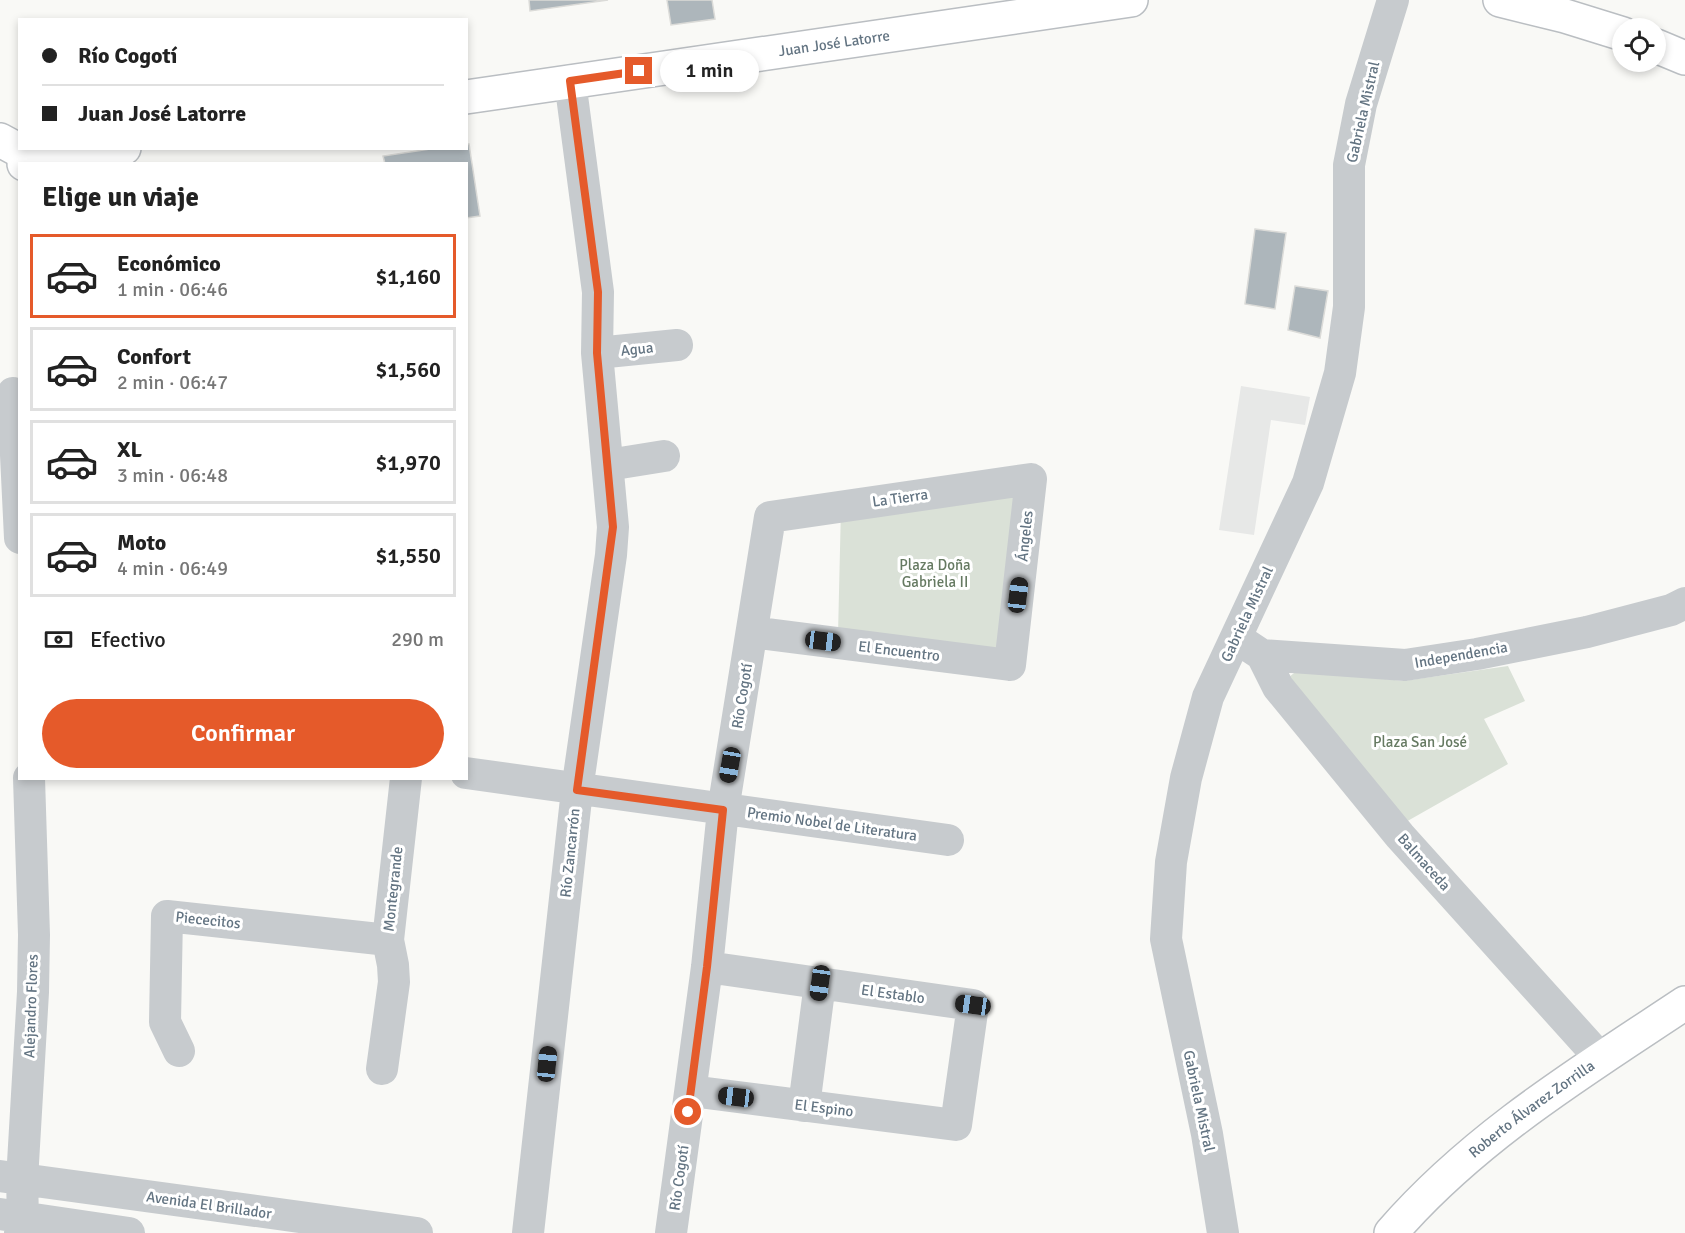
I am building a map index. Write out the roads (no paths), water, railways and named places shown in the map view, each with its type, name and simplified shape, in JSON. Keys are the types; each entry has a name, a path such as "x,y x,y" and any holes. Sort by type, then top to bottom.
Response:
{"main road":[{"name":"Juan José Latorre","path":"468,97 1131,0"},
{"path":"1500,0 1565,15 1612,30"},
{"path":"1666,50 1685,58"},
{"path":"0,140 18,150"},
{"path":"18,150 24,153 29,162"},
{"path":"36,162 111,150"},
{"path":"0,167 18,165"},
{"name":"Roberto Álvarez Zorrilla","path":"1390,1233 1431,1190 1479,1146 1535,1104 1685,1003"}],"street":[{"name":"Gabriela Mistral","path":"1224,1233 1207,1134 1166,939 1170,862 1186,778 1208,697 1249,647 1308,483 1340,373 1349,307 1349,165 1361,105 1393,0"},
{"name":"Río Zancarrón","path":"528,1233 577,790 613,527 597,353 598,292 570,81"},
{"name":"Agua","path":"597,353 677,345"},
{"path":"13,393 18,497"},
{"path":"608,465 664,456"},
{"name":"La Tierra","path":"770,517 1031,479"},
{"name":"Ángeles","path":"1010,665 1031,479"},
{"name":"Río Cogotí","path":"671,1233 707,967 723,810 770,517"},
{"name":"Independencia","path":"1249,647 1405,665 1477,654 1680,615"},
{"name":"El Encuentro","path":"752,632 1010,665"},
{"name":"Balmaceda","path":"1249,647 1278,687 1400,836 1601,1059"},
{"name":"Premio Nobel de Literatura","path":"468,773 948,840"},
{"name":"Alejandro Flores","path":"14,1221 11,1178 33,992 34,935 29,780"},
{"name":"Montegrande","path":"382,1070 394,982 388,940 405,780"},
{"name":"Piececitos","path":"179,1052 165,1022 167,916 388,940"},
{"name":"El Establo","path":"707,967 973,1005 956,1125"},
{"path":"804,1106 820,983"},
{"name":"El Espino","path":"691,1091 956,1125"},
{"name":"Avenida El Brillador","path":"11,1178 417,1233"},
{"path":"14,1221 129,1233"}],"park label":[{"name":"Plaza Doña Gabriela II","path":"935,574"},
{"name":"Plaza San José","path":"1420,742"}]}
